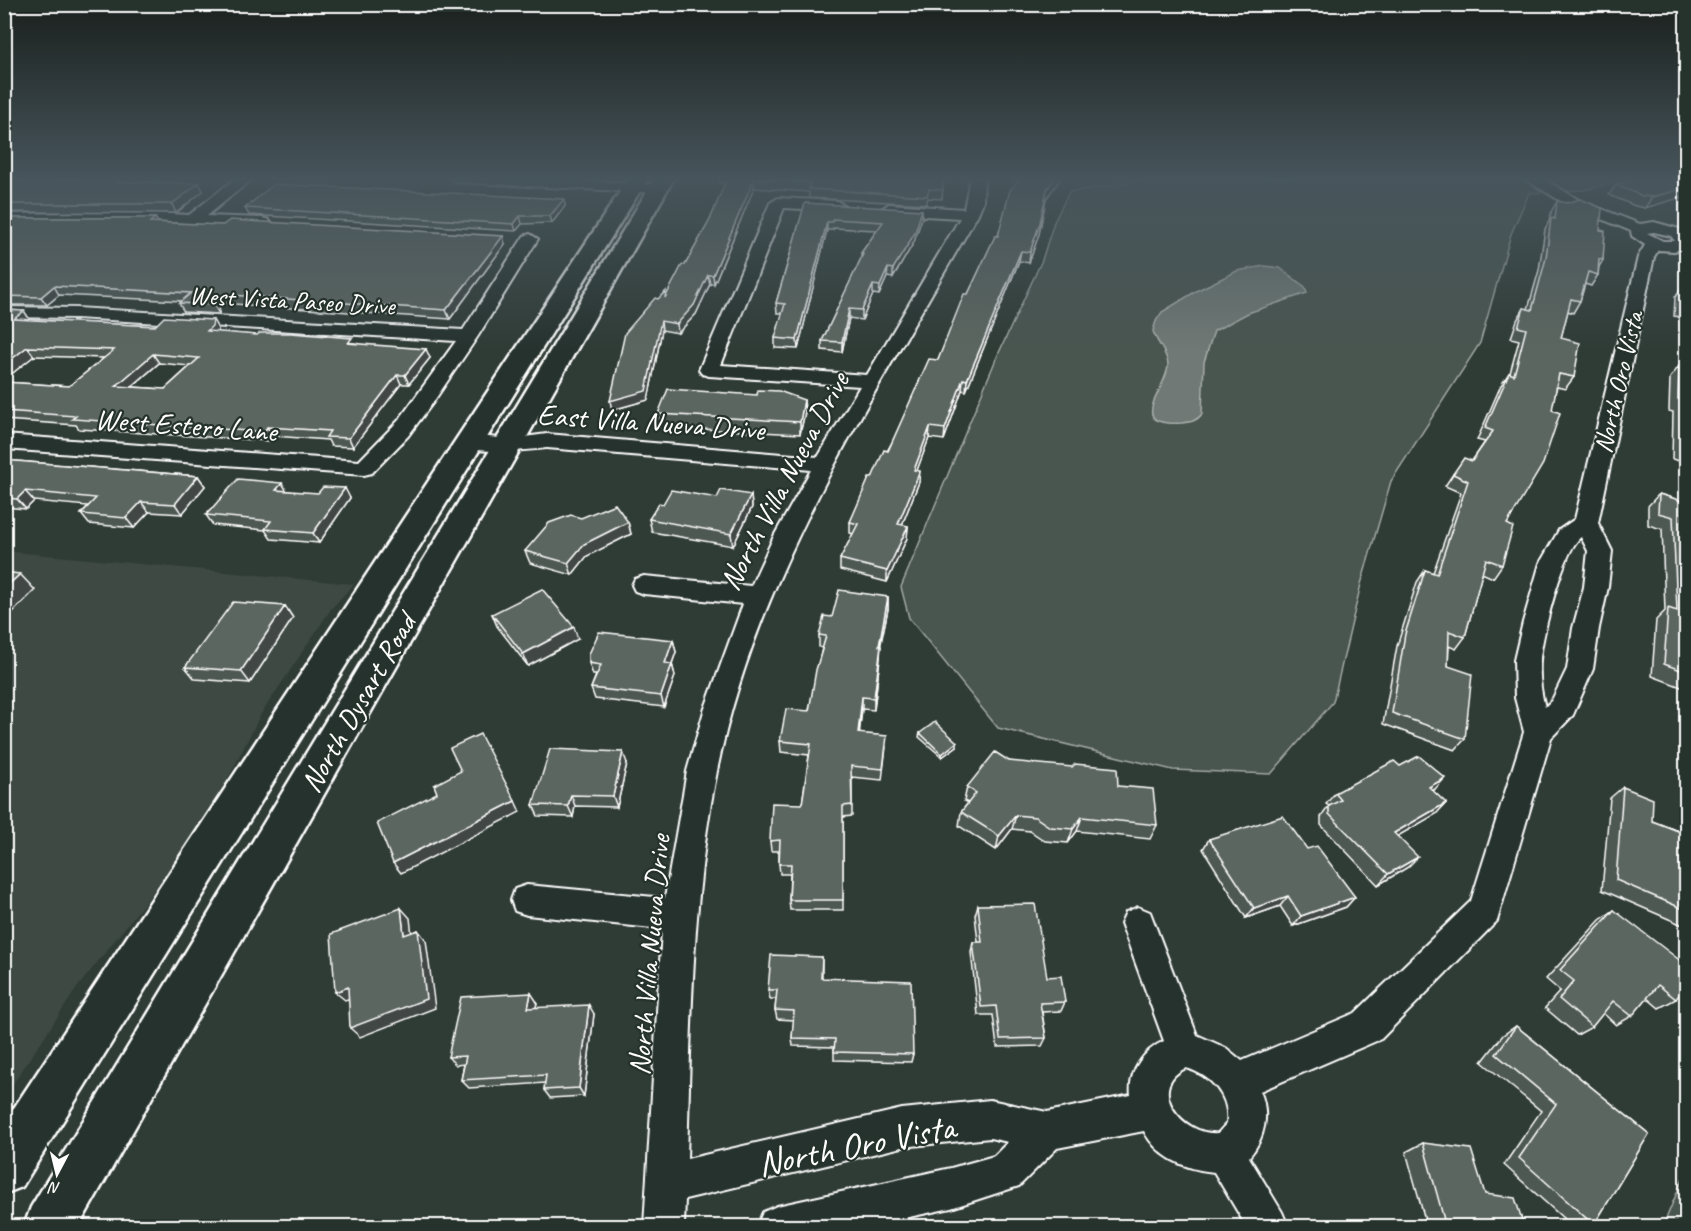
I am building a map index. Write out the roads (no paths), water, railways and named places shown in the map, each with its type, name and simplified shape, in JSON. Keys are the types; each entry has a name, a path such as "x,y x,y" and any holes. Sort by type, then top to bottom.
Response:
{"main road":[{"name":"North Dysart Road","path":"4,1169 469,442 613,235"},
{"name":"North Dysart Road","path":"50,1227 509,446 621,235"}],"street":[{"path":"765,235 709,370 873,381"},
{"name":"North Villa Nueva Drive","path":"664,1227 679,915 702,771 735,658 758,596 820,472 958,235"},
{"path":"469,336 489,300 530,239 507,237"},
{"name":"North Oro Vista","path":"1586,523 1646,258 1662,237"},
{"name":"West Vista Paseo Drive","path":"4,312 76,313 469,336"},
{"name":"West Estero Lane","path":"4,442 364,468 411,420 469,336"},
{"name":"East Villa Nueva Drive","path":"469,442 509,446 528,457 820,472"},
{"path":"1237,1082 1368,1026 1485,910 1538,732 1563,707 1580,669 1586,628 1596,588 1600,550 1586,523 1567,536 1552,563 1527,660 1529,698 1538,732"},
{"path":"644,585 758,596"},
{"path":"527,900 679,915"},
{"path":"1138,923 1185,1050"},
{"path":"1185,1050 1196,1051 1215,1060 1237,1082 1243,1095 1247,1115 1244,1131 1237,1142 1224,1152 1206,1154 1187,1149 1169,1136 1152,1110 1149,1094 1150,1077 1160,1060 1171,1053 1185,1050"},
{"name":"North Oro Vista","path":"665,1184 902,1128 990,1119 1047,1131 1152,1110"},
{"name":"North Oro Vista","path":"777,1227 951,1188 1005,1172 1047,1131"},
{"path":"1224,1152 1268,1227"}]}
